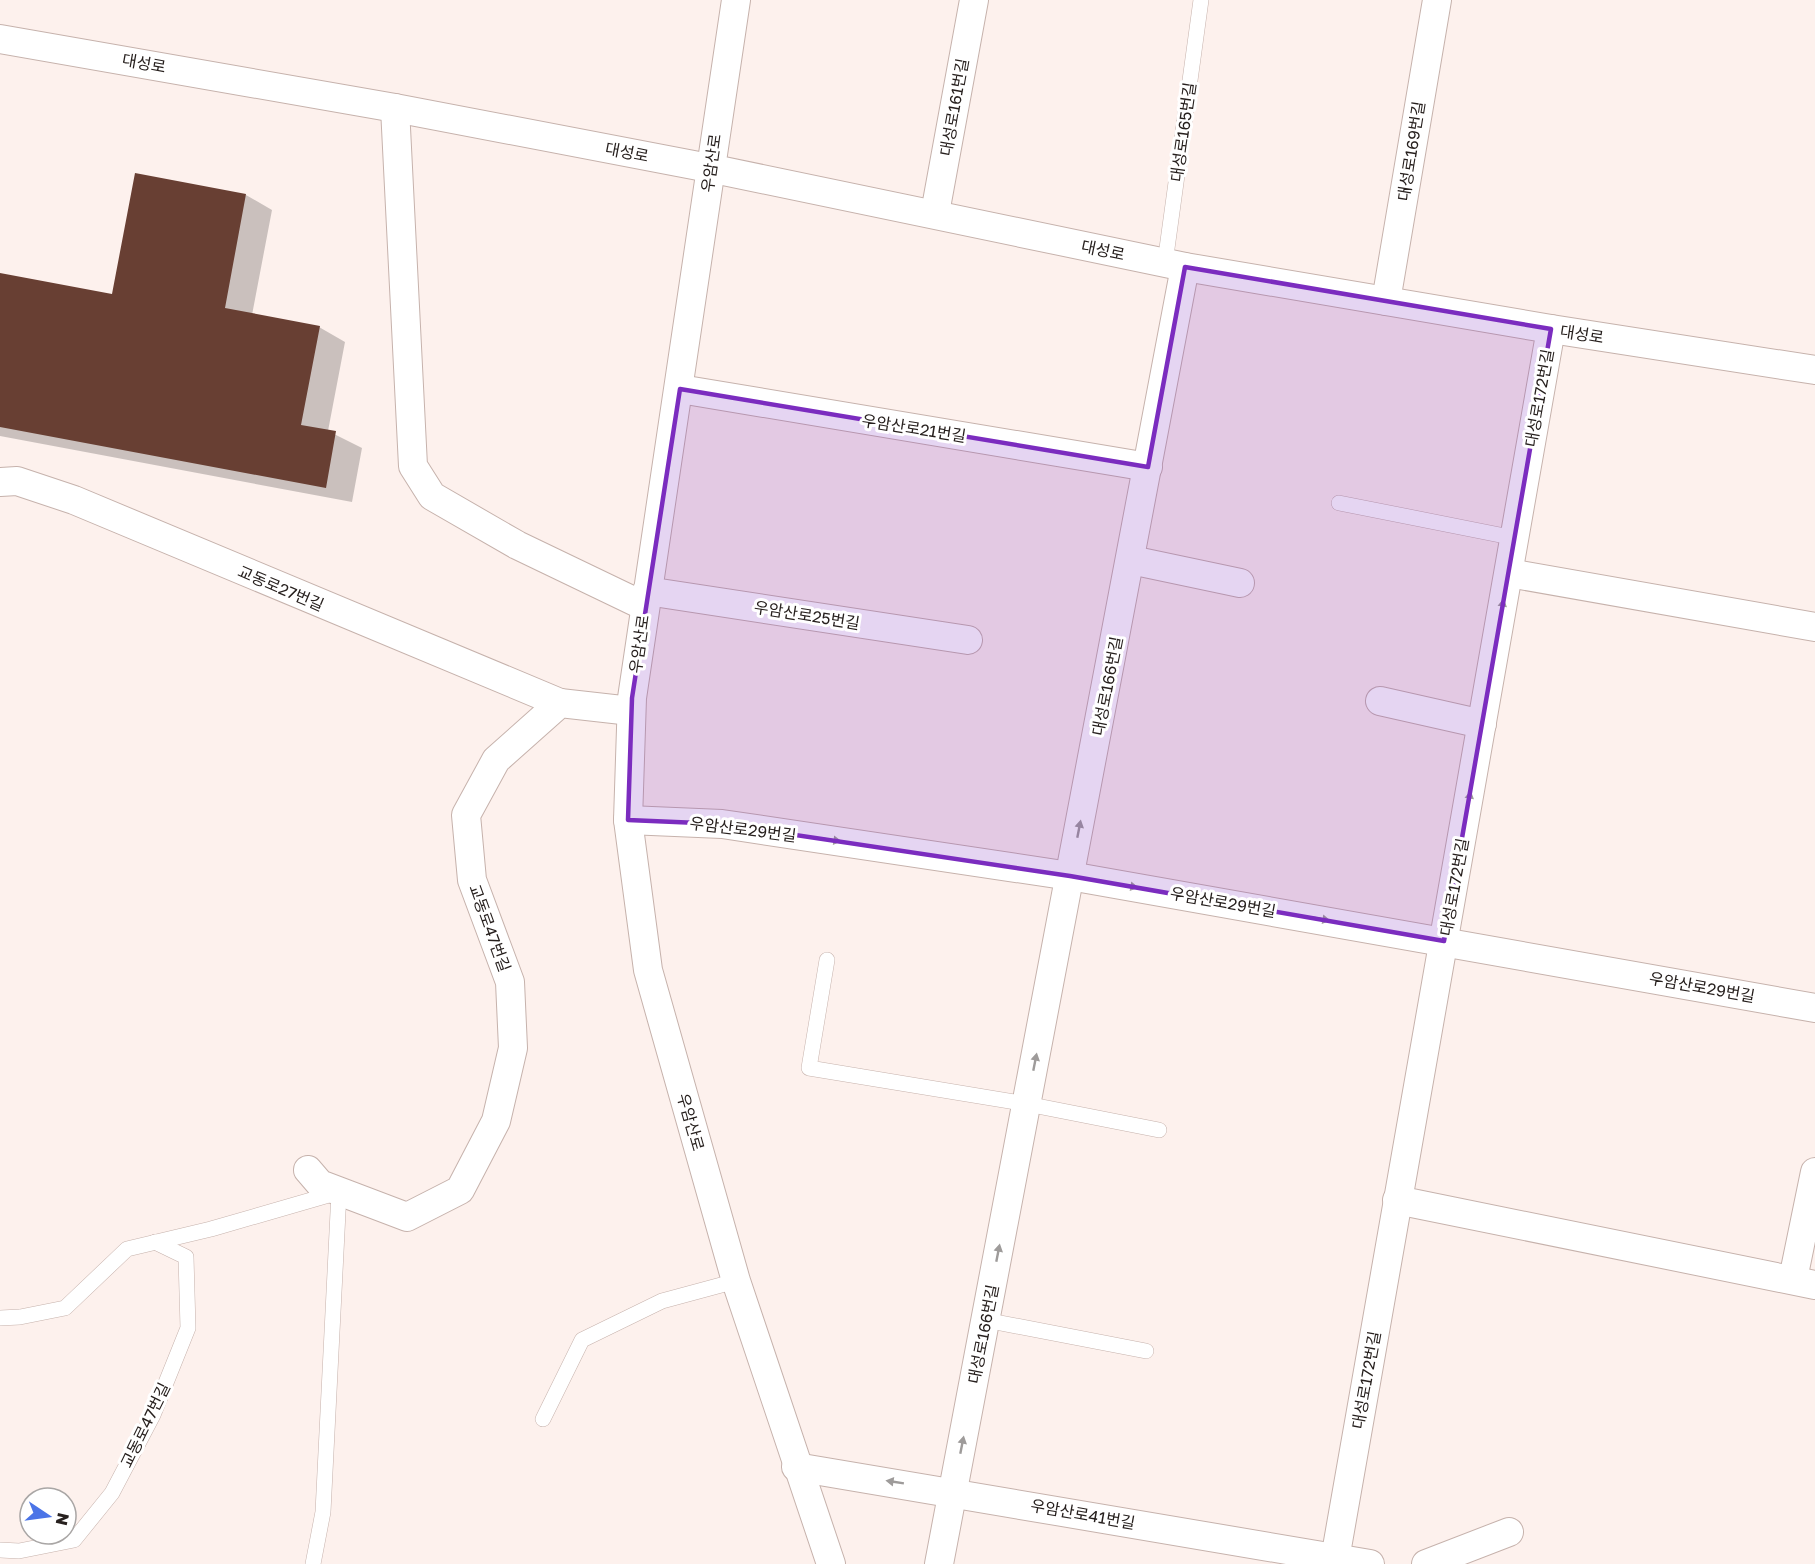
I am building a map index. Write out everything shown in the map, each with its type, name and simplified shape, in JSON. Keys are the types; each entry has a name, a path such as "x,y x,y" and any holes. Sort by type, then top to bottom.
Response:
{"street":[{"name":"우암산로","path":"736,0 680,389 646,598 632,711 628,820 648,970 736,1281 796,1467 831,1564"},
{"name":"대성로161번길","path":"935,213 974,0"},
{"name":"대성로169번길","path":"1386,301 1437,0"},
{"name":"대성로","path":"0,39 395,108 710,168 935,213 1175,265 1551,329 1815,370"},
{"path":"395,108 413,466 432,496 517,545 646,598"},
{"name":"대성로166번길","path":"939,1564 1148,468 1175,265"},
{"name":"대성로172번길","path":"1335,1559 1551,329"},
{"name":"우암산로21번길","path":"680,389 1148,468"},
{"name":"교동로27번길","path":"0,482 17,481 74,500 560,703"},
{"path":"1131,560 1240,583"},
{"path":"1509,573 1815,627"},
{"name":"우암산로25번길","path":"646,598 968,640"},
{"path":"1380,702 1482,724"},
{"path":"560,703 632,711"},
{"name":"교동로47번길","path":"309,1170 320,1184 407,1217 460,1190 496,1121 513,1048 510,982 472,880 466,815 496,760 560,703"},
{"name":"우암산로29번길","path":"628,820 722,824 1070,876 1444,940 1815,1008"},
{"path":"1397,1200 1804,1282 1815,1172"},
{"name":"우암산로41번길","path":"796,1467 953,1491 1370,1564"},
{"path":"1426,1564 1509,1532"}],"lane":[{"name":"대성로165번길","path":"1175,265 1201,0"},
{"path":"1339,503 1515,538"},
{"path":"827,960 809,1068 1027,1104 1159,1130"},
{"path":"0,1317 21,1317 65,1308 127,1249 339,1192 323,1512 313,1564"},
{"name":"교동로47번길","path":"0,1550 19,1551 74,1540 112,1493 153,1415 188,1328 186,1257 155,1242"},
{"path":"543,1419 582,1340 662,1301 736,1281"},
{"path":"985,1320 1146,1351"}],"highlighted area":[{"path":"1185,267 1551,329 1444,941 1070,876 722,824 628,820 632,698 680,389 1148,467"}],"building":[{"path":"135,173 246,194 225,308 320,326 301,425 336,431 326,488 0,427 0,273 112,294"}]}
